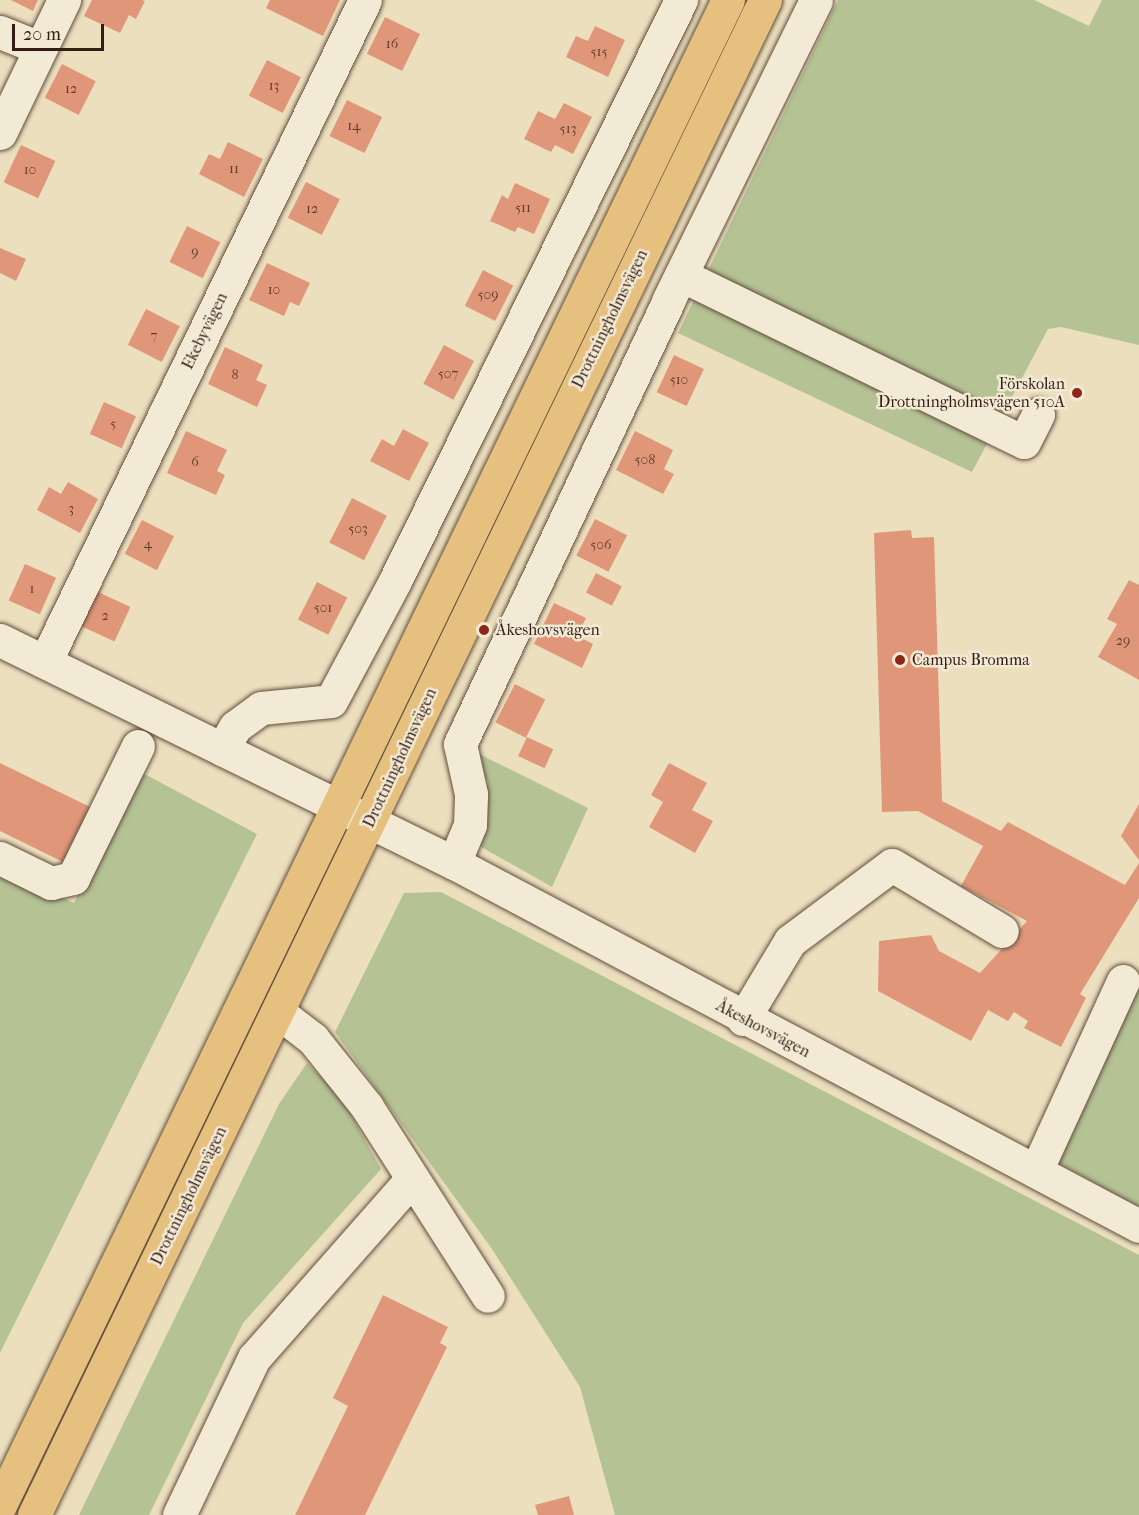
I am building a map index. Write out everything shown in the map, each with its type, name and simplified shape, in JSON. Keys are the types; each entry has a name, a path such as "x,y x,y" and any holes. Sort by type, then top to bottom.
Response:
{"main road":[{"name":"Drottningholmsvägen","path":"0,1505 336,806 728,0"},
{"name":"Drottningholmsvägen","path":"34,1515 370,823 765,0"}],"street":[{"path":"0,133 64,0"},
{"name":"Ekebyvägen","path":"45,662 365,0"},
{"path":"222,749 235,727 261,708 331,701 395,581 681,0"},
{"path":"454,863 470,825 471,794 460,744 681,275 816,0"},
{"path":"0,32 40,48"},
{"path":"681,275 1024,442 1038,414"},
{"name":"Åkeshovsvägen","path":"0,640 454,863 743,1019 1139,1226"},
{"path":"0,858 51,883 73,878 138,746"},
{"path":"743,1019 790,941 892,865 1002,931"},
{"path":"1036,1171 1123,981"},
{"path":"278,1012 313,1039 367,1107 488,1296"},
{"path":"179,1515 254,1358 412,1179"}],"green space":[{"path":"838,0 1034,0 1089,26 1102,0 1139,0 1139,345 1061,327 1048,329 972,472 678,333"},
{"path":"471,750 588,808 552,887 476,844 488,782"},
{"path":"139,771 257,834 0,1353 0,867 74,903"},
{"path":"441,892 1139,1255 1139,1515 615,1515 580,1387 492,1249 335,1032 404,893"},
{"path":"1139,983 1139,1207 1045,1156"},
{"path":"307,1063 341,1097 381,1169 243,1323 149,1515 79,1515 279,1104"}],"building":[{"path":"11,0 38,0 33,11"},
{"path":"92,0 145,1 136,19 129,15 120,33 84,16"},
{"path":"270,0 340,0 323,36 266,8"},
{"path":"385,17 420,34 402,71 367,54"},
{"path":"595,26 625,40 608,77 566,57 576,36 588,41"},
{"path":"267,60 301,77 283,113 249,96"},
{"path":"62,64 96,81 79,115 45,98"},
{"path":"347,100 382,117 365,153 329,136"},
{"path":"564,103 592,117 573,154 555,145 551,152 524,139 538,111 555,119"},
{"path":"228,142 263,159 244,197 199,174 209,154 220,159"},
{"path":"21,145 55,161 38,198 4,182"},
{"path":"306,182 340,199 322,235 288,218"},
{"path":"515,183 550,199 534,234 518,227 515,232 490,221 502,195 508,199"},
{"path":"187,226 220,242 203,278 169,262"},
{"path":"0,248 26,259 16,281 0,273"},
{"path":"267,263 310,283 299,306 290,302 284,316 249,300"},
{"path":"483,270 513,285 495,321 465,306"},
{"path":"146,309 180,326 162,362 128,345"},
{"path":"444,345 474,361 453,400 423,384"},
{"path":"225,347 263,365 256,380 267,385 257,407 208,384"},
{"path":"674,355 704,369 687,406 657,392"},
{"path":"104,402 136,416 122,448 90,434"},
{"path":"403,429 429,443 409,481 370,461 382,439 394,446"},
{"path":"186,431 227,450 217,471 225,475 216,495 167,473"},
{"path":"635,431 673,450 664,469 674,474 663,494 616,470"},
{"path":"68,482 98,499 80,533 37,510 49,487 61,494"},
{"path":"352,498 387,516 364,560 329,543"},
{"path":"595,519 627,535 608,572 576,556"},
{"path":"142,520 174,536 157,570 125,554"},
{"path":"911,530 912,538 934,537 942,801 1001,831 1008,822 1125,885 1139,863 1139,898 1080,994 1086,998 1061,1047 1024,1028 1028,1021 1014,1012 1008,1021 988,1010 971,1041 878,991 879,941 931,935 939,951 980,973 1027,921 961,886 983,846 918,811 882,812 874,533"},
{"path":"25,564 56,578 40,614 9,601"},
{"path":"596,573 622,586 612,606 586,593"},
{"path":"1129,580 1139,585 1139,680 1098,657 1117,624 1107,619"},
{"path":"317,582 347,597 328,635 298,619"},
{"path":"96,591 130,607 114,641 80,625"},
{"path":"554,603 586,618 577,636 593,644 582,668 534,644"},
{"path":"515,684 545,699 526,738 495,722"},
{"path":"527,737 553,749 544,768 518,756"},
{"path":"0,763 90,807 63,862 0,831"},
{"path":"669,763 707,783 692,810 713,821 695,853 649,827 663,802 651,795"},
{"path":"1139,804 1139,860 1121,836"},
{"path":"383,1295 448,1327 440,1343 447,1347 365,1515 295,1515 348,1406 333,1398"},
{"path":"569,1496 574,1515 538,1515 535,1505"}],"place":[{"name":"Förskolan Drottningholmsvägen 510A","path":"1077,393"},
{"name":"Åkeshovsvägen","path":"484,630"},
{"name":"Campus Bromma","path":"900,660"}]}
